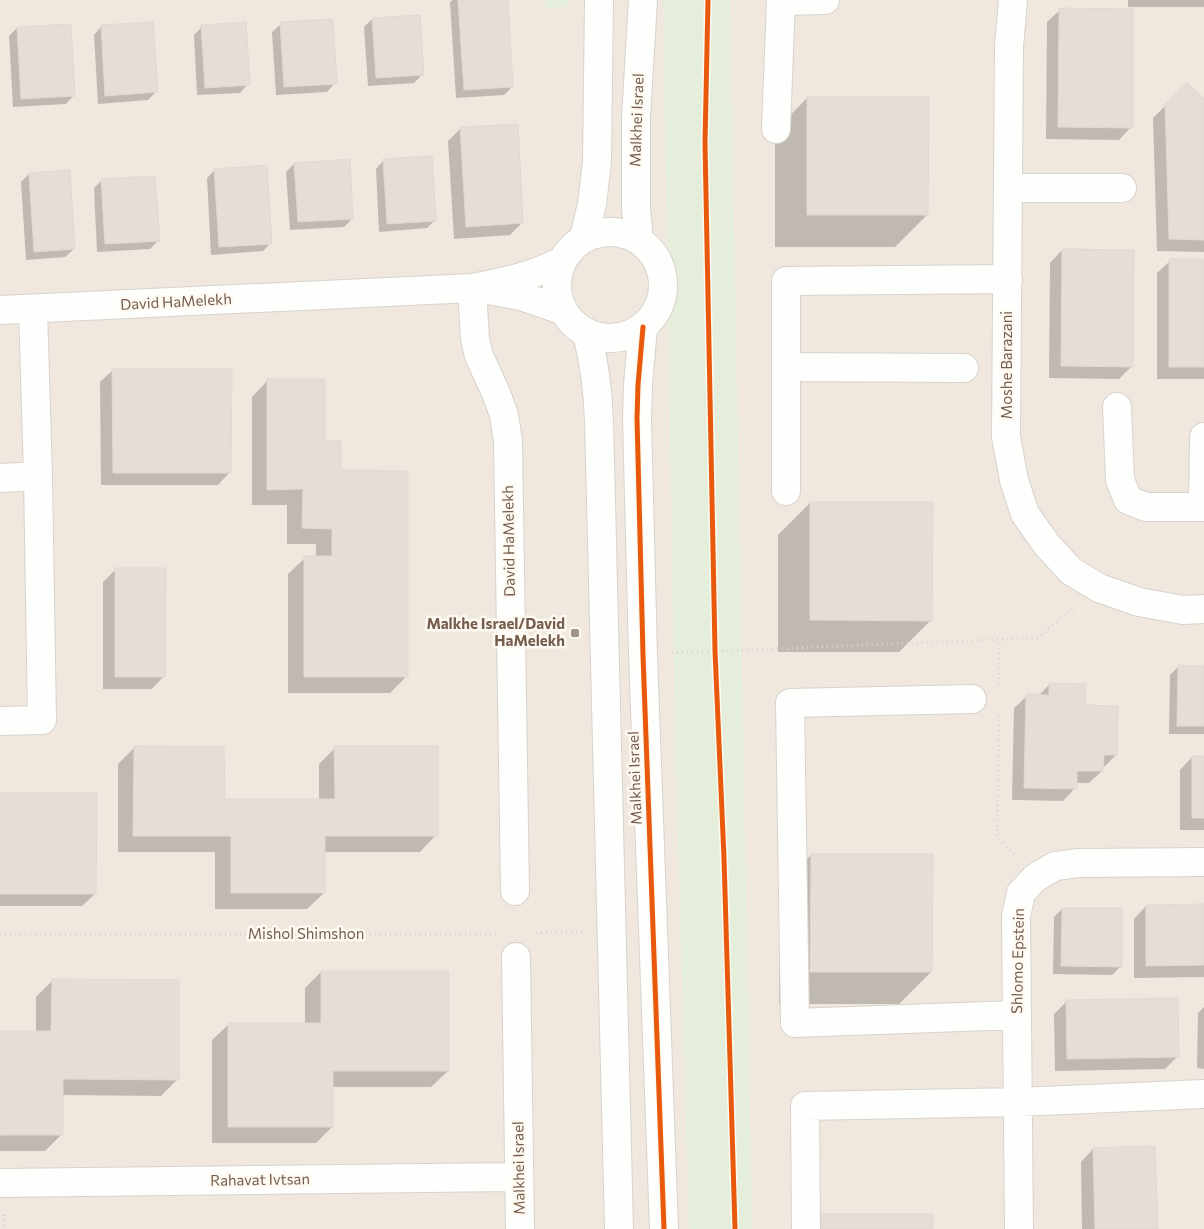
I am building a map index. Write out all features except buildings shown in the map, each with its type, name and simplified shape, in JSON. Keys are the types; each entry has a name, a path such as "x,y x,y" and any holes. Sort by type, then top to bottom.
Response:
{"street":[{"path":"584,238 592,204 597,162 599,0"},
{"name":"Malkhei Israel","path":"639,240 636,209 636,117 643,0"},
{"path":"776,129 781,0 825,0"},
{"name":"Moshe Barazani","path":"1013,0 1008,47 1006,438 1014,480 1025,514 1047,545 1071,571 1099,588 1138,602 1183,610 1204,609"},
{"path":"1008,188 1122,188"},
{"path":"608,231 624,233 639,240 656,257 663,281 661,298 655,314 643,327 628,335 612,339 603,338 579,329 562,310 556,285 562,261 571,247 592,234 608,231"},
{"name":"David HaMelekh","path":"472,288 519,278 549,268 562,261"},
{"path":"786,491 786,281 1008,279"},
{"name":"David HaMelekh","path":"472,288 475,339 479,356 504,415 508,441 515,891"},
{"name":"David HaMelekh","path":"0,310 472,288 495,290 521,296 562,310"},
{"path":"0,721 42,720 33,308"},
{"name":"Malkhei Israel","path":"643,327 638,385 638,418 644,655 664,1229"},
{"name":"Malkhei Israel","path":"587,333 595,372 599,421 619,1229"},
{"path":"786,367 964,368"},
{"path":"1117,407 1120,480 1128,500 1146,507 1204,507 1204,437"},
{"path":"0,478 38,476"},
{"path":"972,698 790,704 795,1023 1017,1015"},
{"name":"Shlomo Epstein","path":"1019,1229 1016,916 1021,893 1035,878 1055,866 1080,862 1204,862"},
{"name":"Malkhei Israel","path":"511,945 520,1229"},
{"path":"806,1229 805,1106 1018,1102 1204,1094"},
{"name":"Rahavat Ivtsan","path":"0,1183 519,1177"}],"path":[{"path":"644,655 1037,638 1099,588"},
{"path":"999,639 999,688"},
{"path":"715,642 715,661"},
{"path":"999,708 998,836 1035,878"},
{"path":"535,933 612,932"}],"shaded area":[{"path":"0,0 1204,0 1204,1229 0,1229"}],"green space":[{"path":"545,0 568,0 567,7 545,8"},
{"path":"663,0 730,0 752,1229 689,1229 675,734"}],"cycle path":[{"path":"708,0 705,143 715,651 724,858 735,1229"},
{"path":"643,327 637,418 643,655 664,1229"}],"place":[{"name":"Malkhe Israel/David HaMelekh","path":"575,633"}]}
